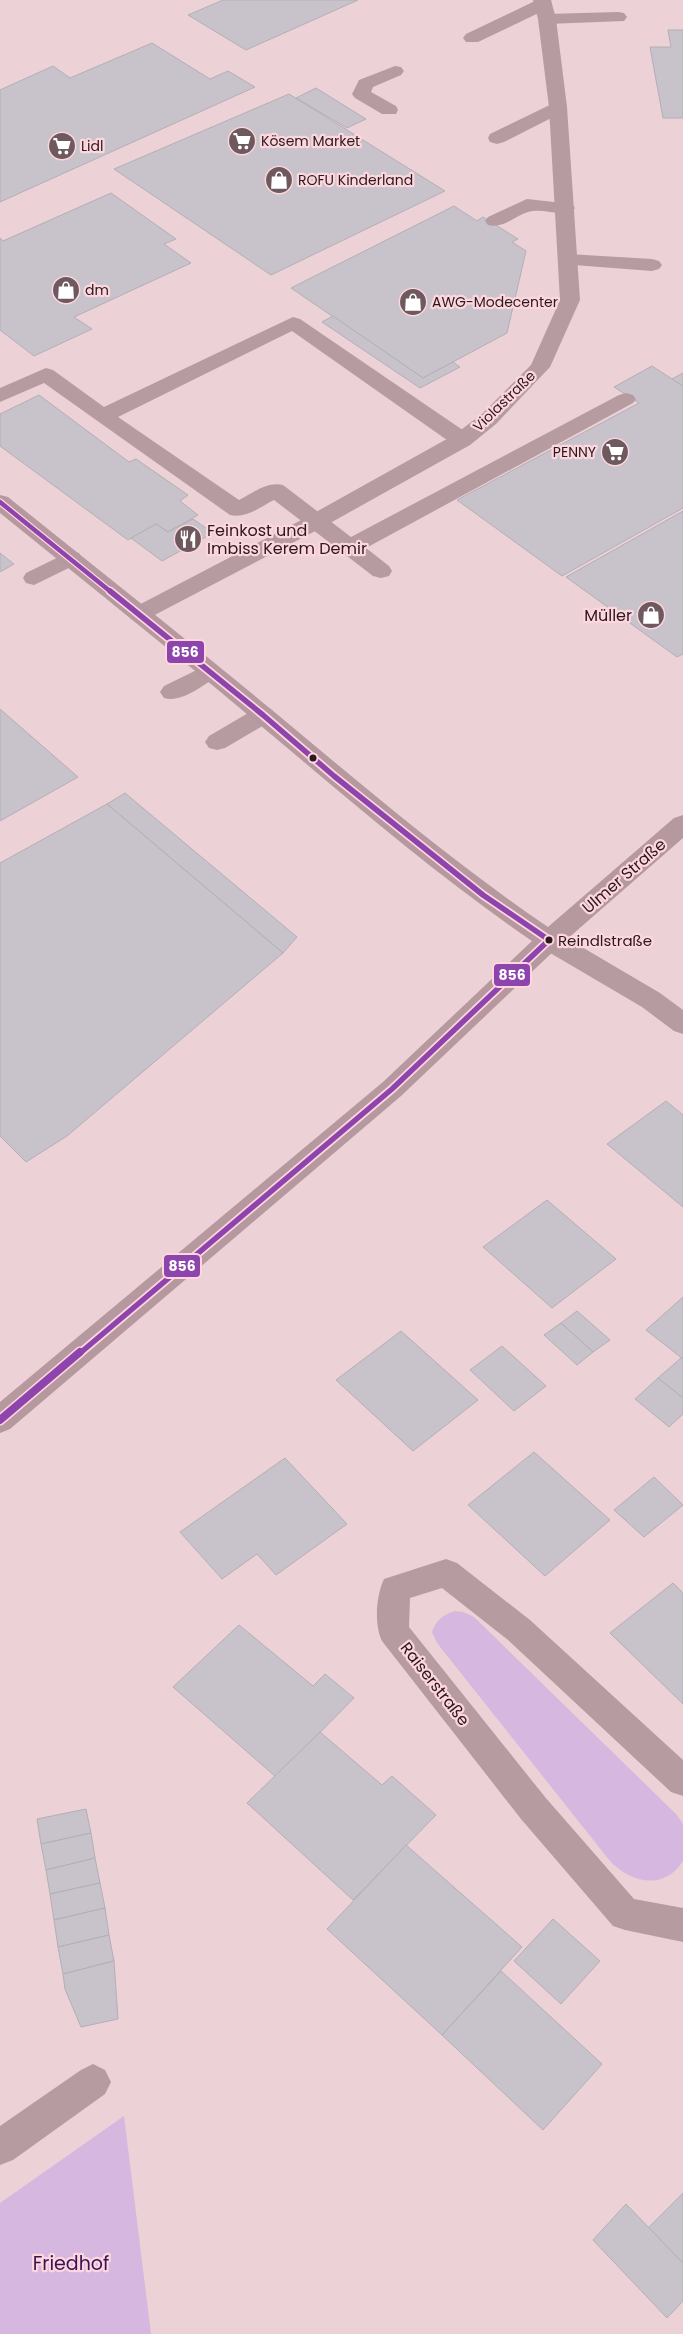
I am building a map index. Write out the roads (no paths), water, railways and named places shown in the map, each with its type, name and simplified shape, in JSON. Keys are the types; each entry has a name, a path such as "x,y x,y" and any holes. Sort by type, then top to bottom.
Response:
{"main road":[{"path":"0,502 263,715 334,776 483,895 549,940"},
{"name":"Ulmer Straße","path":"0,1420 392,1089 549,940 683,824"}],"street":[{"path":"472,38 544,8 618,17"},
{"name":"Violastraße","path":"139,614 315,522 462,440 489,419 540,366 570,300 558,107 544,8"},
{"path":"389,110 361,94 365,84 395,71"},
{"path":"497,138 558,107"},
{"path":"495,221 527,205 565,208"},
{"path":"568,260 652,265"},
{"path":"103,416 293,323 462,440"},
{"path":"0,396 46,374 238,510 275,490 381,571"},
{"path":"349,548 626,399"},
{"path":"34,578 71,558"},
{"path":"172,692 209,672"},
{"path":"217,742 263,715"},
{"path":"549,940 651,1000 683,1024"},
{"name":"Raiserstraße","path":"683,1781 520,1630 446,1573 395,1589 393,1631 532,1808 625,1914 683,1925"},
{"path":"0,2147 93,2082"}],"place":[{"name":"Kösem Market","path":"242,141"},
{"name":"Lidl","path":"62,146"},
{"name":"ROFU Kinderland","path":"279,180"},
{"name":"dm","path":"66,290"},
{"name":"AWG-Modecenter","path":"413,302"},
{"name":"PENNY","path":"615,452"},
{"name":"Feinkost und Imbiss Kerem Demir","path":"188,539"},
{"name":"Müller","path":"651,615"},
{"name":"Reindlstraße","path":"549,940"}],"park label":[{"name":"Friedhof","path":"71,2263"}]}
